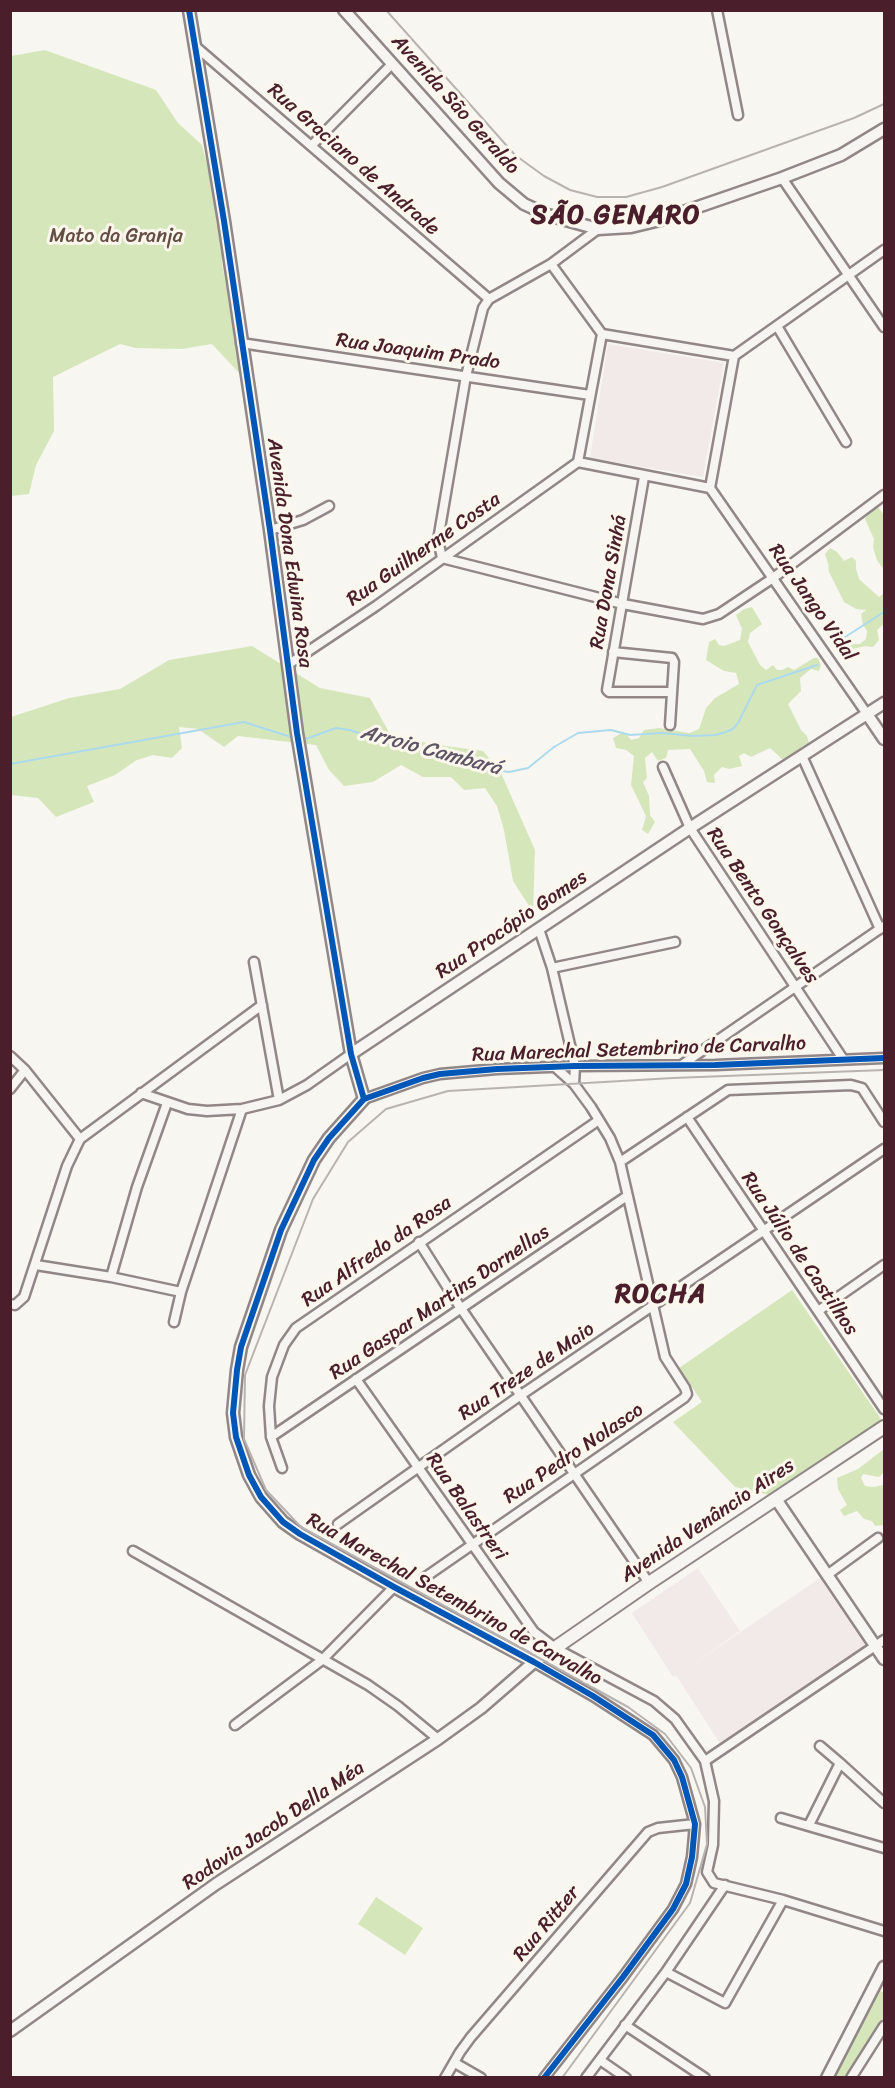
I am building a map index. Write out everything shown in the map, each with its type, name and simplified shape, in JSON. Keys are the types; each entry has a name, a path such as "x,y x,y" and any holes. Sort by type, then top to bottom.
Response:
{"main road":[{"name":"Avenida Venâncio Aires","path":"555,1648 885,1427"}],"street":[{"name":"Avenida Dona Edwina Rosa","path":"189,10 224,221 270,530 297,733 351,1054 364,1099"},
{"name":"Avenida São Geraldo","path":"345,10 499,183 525,204 548,215 598,229 631,227 660,220 782,178 841,155 885,129"},
{"path":"717,10 738,116"},
{"name":"Rua Graciano de Andrade","path":"194,46 489,299"},
{"path":"312,146 392,64"},
{"path":"782,178 885,327"},
{"path":"598,229 551,264 489,299 483,308 466,376 438,540 442,558 623,604 703,619 719,614 772,578 885,495"},
{"path":"551,264 602,334 734,356 885,250"},
{"path":"777,326 846,442"},
{"path":"602,334 578,462 644,477 710,488 734,356"},
{"name":"Rua Joaquim Prado","path":"241,343 590,394"},
{"name":"Rua Guilherme Costa","path":"289,664 376,606 578,462"},
{"name":"Rua Dona Sinhá","path":"644,477 607,690 609,692 671,692"},
{"name":"Rua Jango Vidal","path":"710,488 885,739"},
{"path":"270,530 303,520 329,506"},
{"path":"613,652 672,658 674,662 669,725"},
{"name":"Rua Procópio Gomes","path":"141,1094 188,1109 207,1111 242,1109 279,1100 307,1085 690,828 885,703"},
{"path":"682,1065 882,927 802,756"},
{"name":"Rua Bento Gonçalves","path":"663,766 690,828 843,1059"},
{"path":"539,929 552,968 575,1066 574,1084"},
{"path":"552,968 675,942"},
{"path":"254,962 279,1100"},
{"path":"10,1304 15,1305 24,1297 67,1166 81,1139 262,1005"},
{"path":"10,1056 25,1070 81,1139"},
{"name":"Rua Marechal Setembrino de Carvalho","path":"544,2078 673,1909 686,1884 692,1857 694,1824 682,1777 674,1760 653,1735 593,1696 394,1587 300,1534 284,1522 261,1497 249,1475 236,1437 233,1413 241,1347 281,1230 314,1160 329,1138 364,1099 415,1080 440,1074 575,1066 885,1058"},
{"path":"555,1067 574,1084 599,1120 620,1162 654,1306"},
{"path":"10,1089 25,1070"},
{"path":"620,1162 728,1090 851,1085 862,1088 885,1122"},
{"path":"111,1277 136,1187 167,1103"},
{"path":"174,1322 242,1109"},
{"name":"Rua Júlio de Castilhos","path":"687,1117 885,1409"},
{"name":"Rua Alfredo da Rosa","path":"282,1468 271,1437 268,1406 272,1377 284,1345 297,1329 419,1242 599,1120"},
{"name":"Rua Treze de Maio","path":"338,1524 521,1395 885,1149"},
{"name":"Rua Gaspar Martins Dornellas","path":"271,1437 627,1196"},
{"path":"419,1242 460,1307 649,1583"},
{"path":"36,1265 111,1277 182,1292"},
{"path":"818,1311 885,1265"},
{"name":"Rua Pedro Nolasco","path":"424,1578 684,1398 687,1394 685,1388 665,1356 654,1306"},
{"name":"Rua Balastreri","path":"356,1379 534,1632 555,1648"},
{"path":"776,1499 827,1575 880,1643 885,1659"},
{"path":"827,1575 878,1538"},
{"path":"134,1551 368,1685 438,1739"},
{"path":"235,1725 322,1660 394,1587"},
{"path":"705,1761 880,1643"},
{"name":"Rua Marechal Setembrino de Carvalho","path":"555,1648 654,1701 675,1719 705,1761 714,1801 713,1845 707,1872 714,1883 724,1885"},
{"name":"Rodovia Jacob Della Méa","path":"10,2031 216,1884 438,1739 481,1708 534,1662 555,1648"},
{"path":"820,1746 885,1803"},
{"path":"809,1825 840,1763"},
{"path":"782,1818 885,1848"},
{"name":"Rua Ritter","path":"445,2078 471,2037 648,1832 658,1828 694,1824"},
{"path":"586,2078 666,1972 724,1885 885,1931"},
{"path":"666,1972 725,2003 783,1900"},
{"path":"827,2078 881,1983 885,1967"},
{"path":"625,2025 705,2078"},
{"path":"851,2078 885,2026"},
{"path":"600,2060 626,2078"},
{"path":"455,2063 481,2078"}],"shaded area":[{"path":"608,344 724,363 703,477 590,458"},
{"path":"698,1568 740,1631 686,1669 820,1578 867,1648 721,1745 676,1675 673,1677 632,1613"}],"green space":[{"name":"Mato da Granja","path":"45,50 156,90 178,123 202,145 222,222 222,263 241,375 212,344 182,349 136,348 120,344 53,377 54,431 36,465 29,494 11,496 11,56"},
{"path":"878,507 884,515 884,570 877,560 873,548 874,539 865,519 869,512"},
{"path":"830,548 837,552 844,561 852,557 856,561 859,579 879,597 884,593 884,624 877,630 879,640 873,647 841,649 838,641 844,637 852,644 860,644 866,639 867,631 861,614 866,610 856,609 844,602 829,572 825,554"},
{"path":"752,607 762,624 750,633 748,642 760,665 766,670 773,665 777,670 788,667 794,670 818,658 821,665 819,671 811,669 800,678 801,691 788,704 809,743 802,746 797,756 789,760 782,759 770,748 751,757 744,753 739,756 742,766 729,769 722,767 714,775 715,783 707,782 704,771 690,749 668,750 666,758 658,761 652,752 645,758 647,778 643,782 649,796 650,815 655,822 648,834 642,830 646,816 631,785 634,756 626,750 616,748 613,738 626,734 631,740 639,738 644,730 659,728 689,733 699,729 706,708 715,698 739,684 736,673 724,671 706,660 709,642 715,639 719,645 724,646 740,640 742,629 736,615"},
{"path":"252,646 320,688 370,698 390,734 431,744 483,751 501,773 535,850 533,912 513,881 504,830 497,806 485,788 464,790 451,777 423,777 401,765 373,782 344,786 329,770 316,745 238,736 224,747 198,729 179,727 182,748 172,758 153,755 137,760 115,775 87,786 94,802 56,817 38,798 11,795 11,717 69,698 120,689 169,660"},
{"path":"792,1290 883,1422 774,1496 735,1487 673,1422 702,1402 679,1368"},
{"path":"884,1449 884,1472 879,1477 863,1474 861,1478 865,1486 884,1485 884,1525 875,1526 872,1521 864,1519 857,1511 844,1516 840,1510 847,1505 838,1489 837,1478 858,1469"},
{"path":"376,1897 423,1928 405,1955 358,1924"},
{"path":"879,1990 884,1993 884,2019 848,2077 832,2078"}],"waterway":[{"name":"Arroio Cambará","path":"839,648 842,639 884,612"},
{"name":"Arroio Cambará","path":"303,740 336,728 350,730 389,744 431,751 489,769 509,772 528,768 554,747 578,733 611,730 630,735 662,733 693,736 726,732 738,723 757,685 817,665"},
{"name":"Arroio Cambará","path":"10,764 244,722 294,738"}],"railway":[{"path":"386,10 515,155 544,176 570,190 597,197 626,197 662,187 854,118 884,104"},
{"path":"562,2078 690,1903 707,1844 705,1807 691,1768 665,1734 628,1707 301,1527 266,1490 244,1439 245,1375 313,1199 348,1142 386,1109 448,1091 673,1078 884,1070"}],"cycle path":[{"path":"189,10 224,221 270,530 297,733 351,1054 364,1099"},
{"path":"544,2078 673,1909 686,1884 692,1857 695,1824 682,1777 674,1760 653,1735 593,1696 394,1587 283,1522 261,1497 249,1475 236,1437 233,1413 241,1347 281,1230 314,1160 329,1138 364,1099 440,1074 497,1069 715,1065 884,1058"}],"district":[{"name":"SÃO GENARO","path":"616,216"},
{"name":"ROCHA","path":"661,1295"}]}
